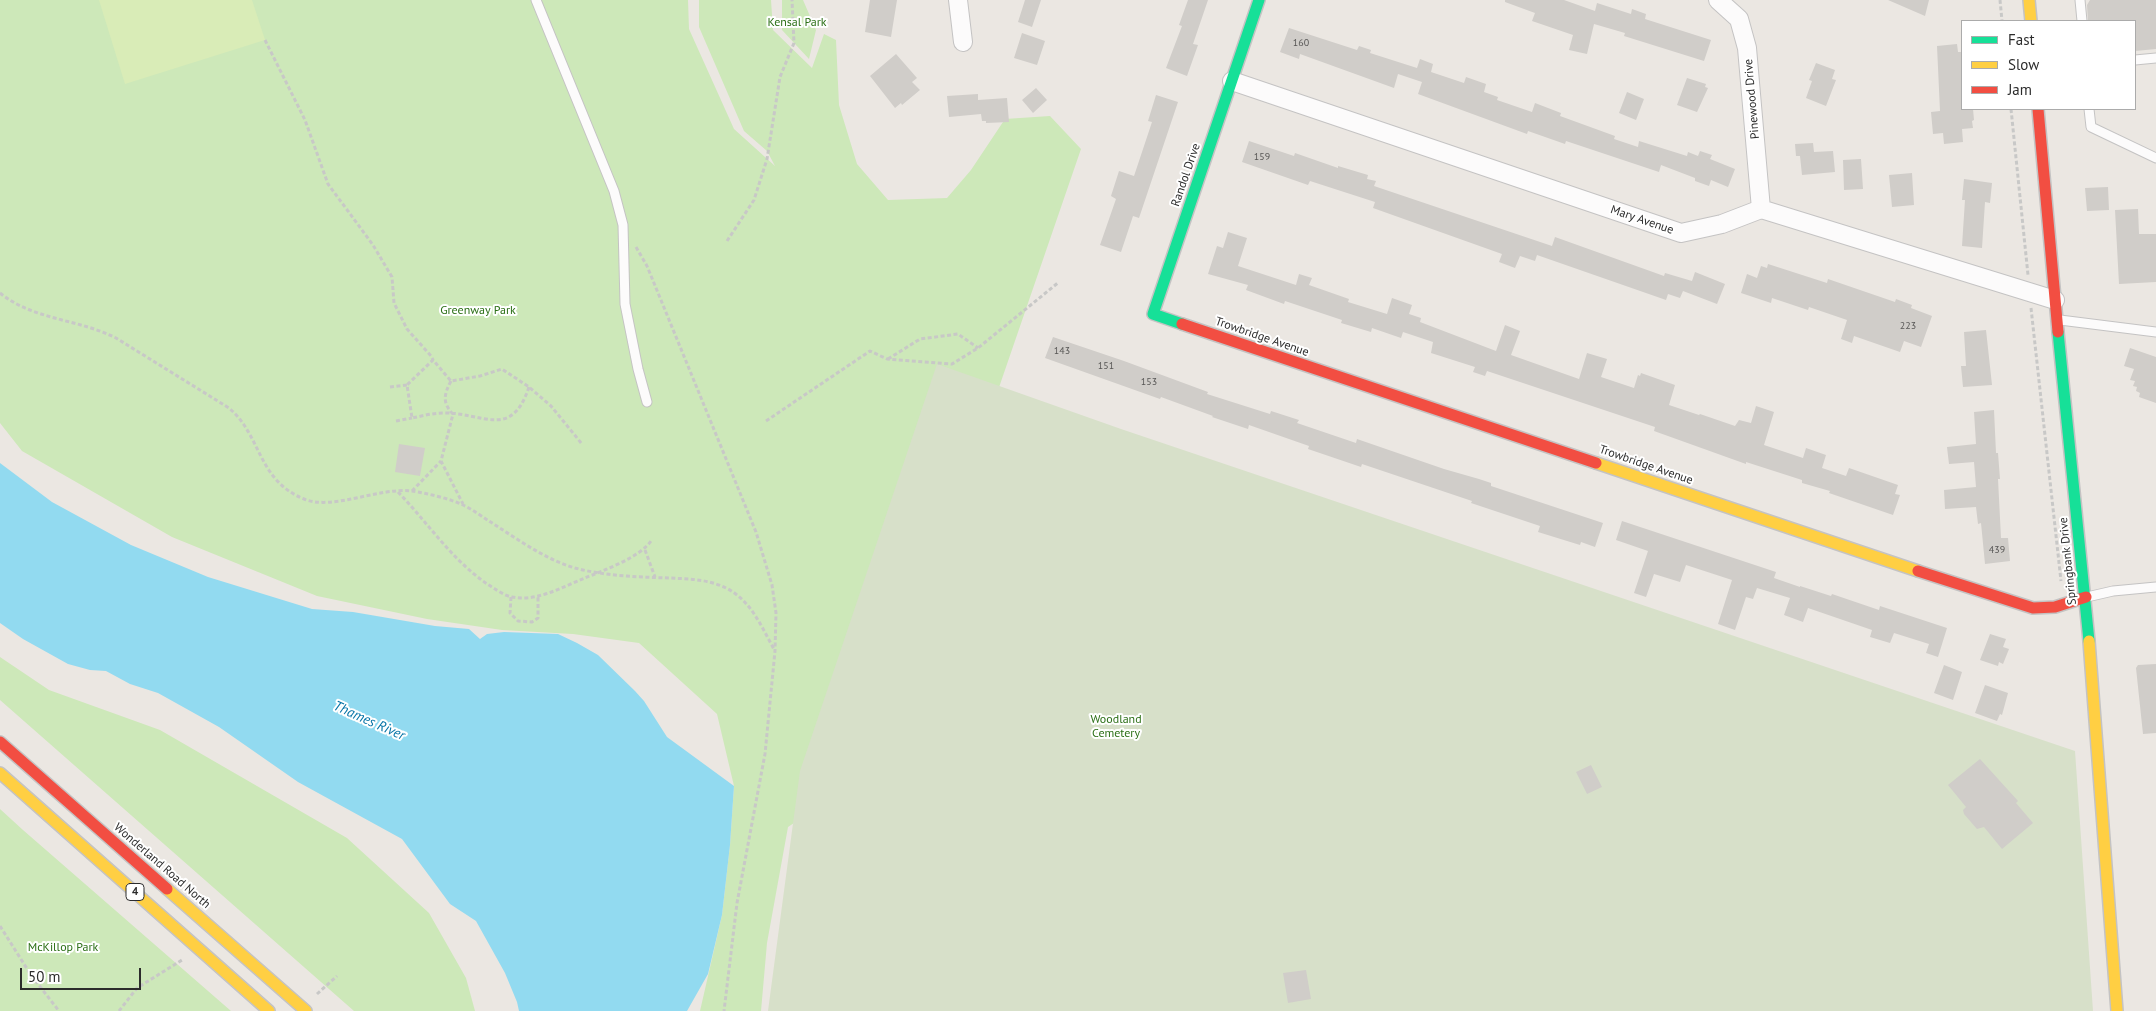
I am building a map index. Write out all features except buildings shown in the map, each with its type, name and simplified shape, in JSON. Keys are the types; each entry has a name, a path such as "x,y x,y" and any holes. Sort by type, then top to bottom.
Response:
{"main road":[{"name":"Randol Drive","path":"1197,330 1153,314 1259,0"},
{"path":"2029,0 2030,20"},
{"name":"Springbank Drive","path":"2038,110 2055,300 2086,597 2117,1011"},
{"name":"Trowbridge Avenue","path":"1197,330 2023,606 2041,611 2054,609 2086,597"},
{"name":"Wonderland Road North","path":"0,742 306,1011"},
{"name":"4","path":"0,774 269,1011"}],"street":[{"path":"958,0 963,42"},
{"name":"Pinewood Drive","path":"1718,0 1739,19 1747,48 1761,209"},
{"name":"Mary Avenue","path":"1232,81 1681,233 1722,224 1761,209"},
{"path":"1761,209 2055,300"}],"lane":[{"path":"536,0 614,191 623,225 625,304 646,402"},
{"path":"2080,0 2082,20"},
{"path":"2136,60 2156,58"},
{"path":"2090,110 2091,127 2156,158"},
{"path":"2057,320 2156,332"},
{"path":"2086,597 2113,591 2156,587"}],"path":[{"path":"727,241 754,200 767,159 780,77 794,43 792,0"},
{"path":"2000,0 2002,20"},
{"path":"265,40 304,120 328,184 373,245 392,276 394,303 407,329 451,381"},
{"path":"2011,110 2061,581"},
{"path":"623,225 647,266 756,532 773,594 776,613 775,650 765,754 737,903 724,1011"},
{"path":"766,421 870,352 887,359 952,364 978,348 1059,282"},
{"path":"0,293 26,308 47,316 100,330 116,338 229,408 243,423 272,476 297,496 311,502 327,503 398,491 412,491 463,505 524,543 575,568 655,578 703,580 729,589 747,602 775,650"},
{"path":"887,359 920,339 958,334 978,348"},
{"path":"390,387 407,385 433,360"},
{"path":"451,381 480,376 502,369 529,387 551,406 582,444"},
{"path":"451,381 444,396 447,408 453,414"},
{"path":"407,385 412,418"},
{"path":"396,421 443,413 495,420 511,417 521,406 529,387"},
{"path":"412,491 441,461 453,414"},
{"path":"441,461 463,505"},
{"path":"398,491 420,514 454,556 477,578 511,598 538,596 599,572 645,550 651,541"},
{"path":"645,550 655,578"},
{"path":"511,598 511,610 518,621 532,622 538,618 538,596"},
{"path":"0,926 31,975 59,1011"},
{"path":"119,1011 137,988 182,960"},
{"path":"315,996 337,976"}],"green space":[{"name":"Greenway Park","path":"0,0 688,0 689,29 734,129 775,166 767,151 744,131 699,27 699,0 771,0 773,30 812,68 824,34 836,40 839,105 857,164 888,200 947,198 971,170 1005,119 1050,116 1081,149 995,399 930,732 788,827 767,943 761,1011 700,1011 722,915 734,786 717,714 639,643 573,634 502,630 427,619 317,596 172,537 22,451 0,423"},
{"path":"99,0 252,0 265,40 125,84"},
{"name":"Kensal Park","path":"782,0 803,0 816,30 809,59 782,30"},
{"name":"Woodland Cemetery","path":"937,364 1121,429 2075,751 2093,1011 768,1011 800,771"},
{"path":"0,657 49,690 160,730 347,838 429,913 466,978 475,1011 354,1011 0,700"},
{"name":"McKillop Park","path":"0,809 23,830 231,1011 0,1011"}],"water":[{"name":"Thames River","path":"0,463 52,502 131,545 208,577 312,609 353,612 435,626 469,629 480,639 487,634 504,632 558,634 598,655 644,701 667,737 734,786 722,915 708,974 687,1011 519,1011 505,973 476,921 450,904 402,839 298,782 219,727 158,693 130,684 106,671 90,670 68,664 23,639 0,623"}],"traffic: fast":[{"path":"1182,324 1153,314 1259,0"},
{"path":"2058,332 2089,641"}],"traffic: slow":[{"path":"2029,0 2031,20"},
{"path":"1596,463 1918,571"},
{"path":"2089,641 2117,1011"},
{"path":"0,773 269,1011"},
{"path":"167,889 306,1011"}],"traffic: jam":[{"path":"2038,110 2058,332"},
{"path":"1182,324 1596,463"},
{"path":"1918,571 2033,608 2055,607 2086,597"},
{"path":"0,742 167,889"}]}
